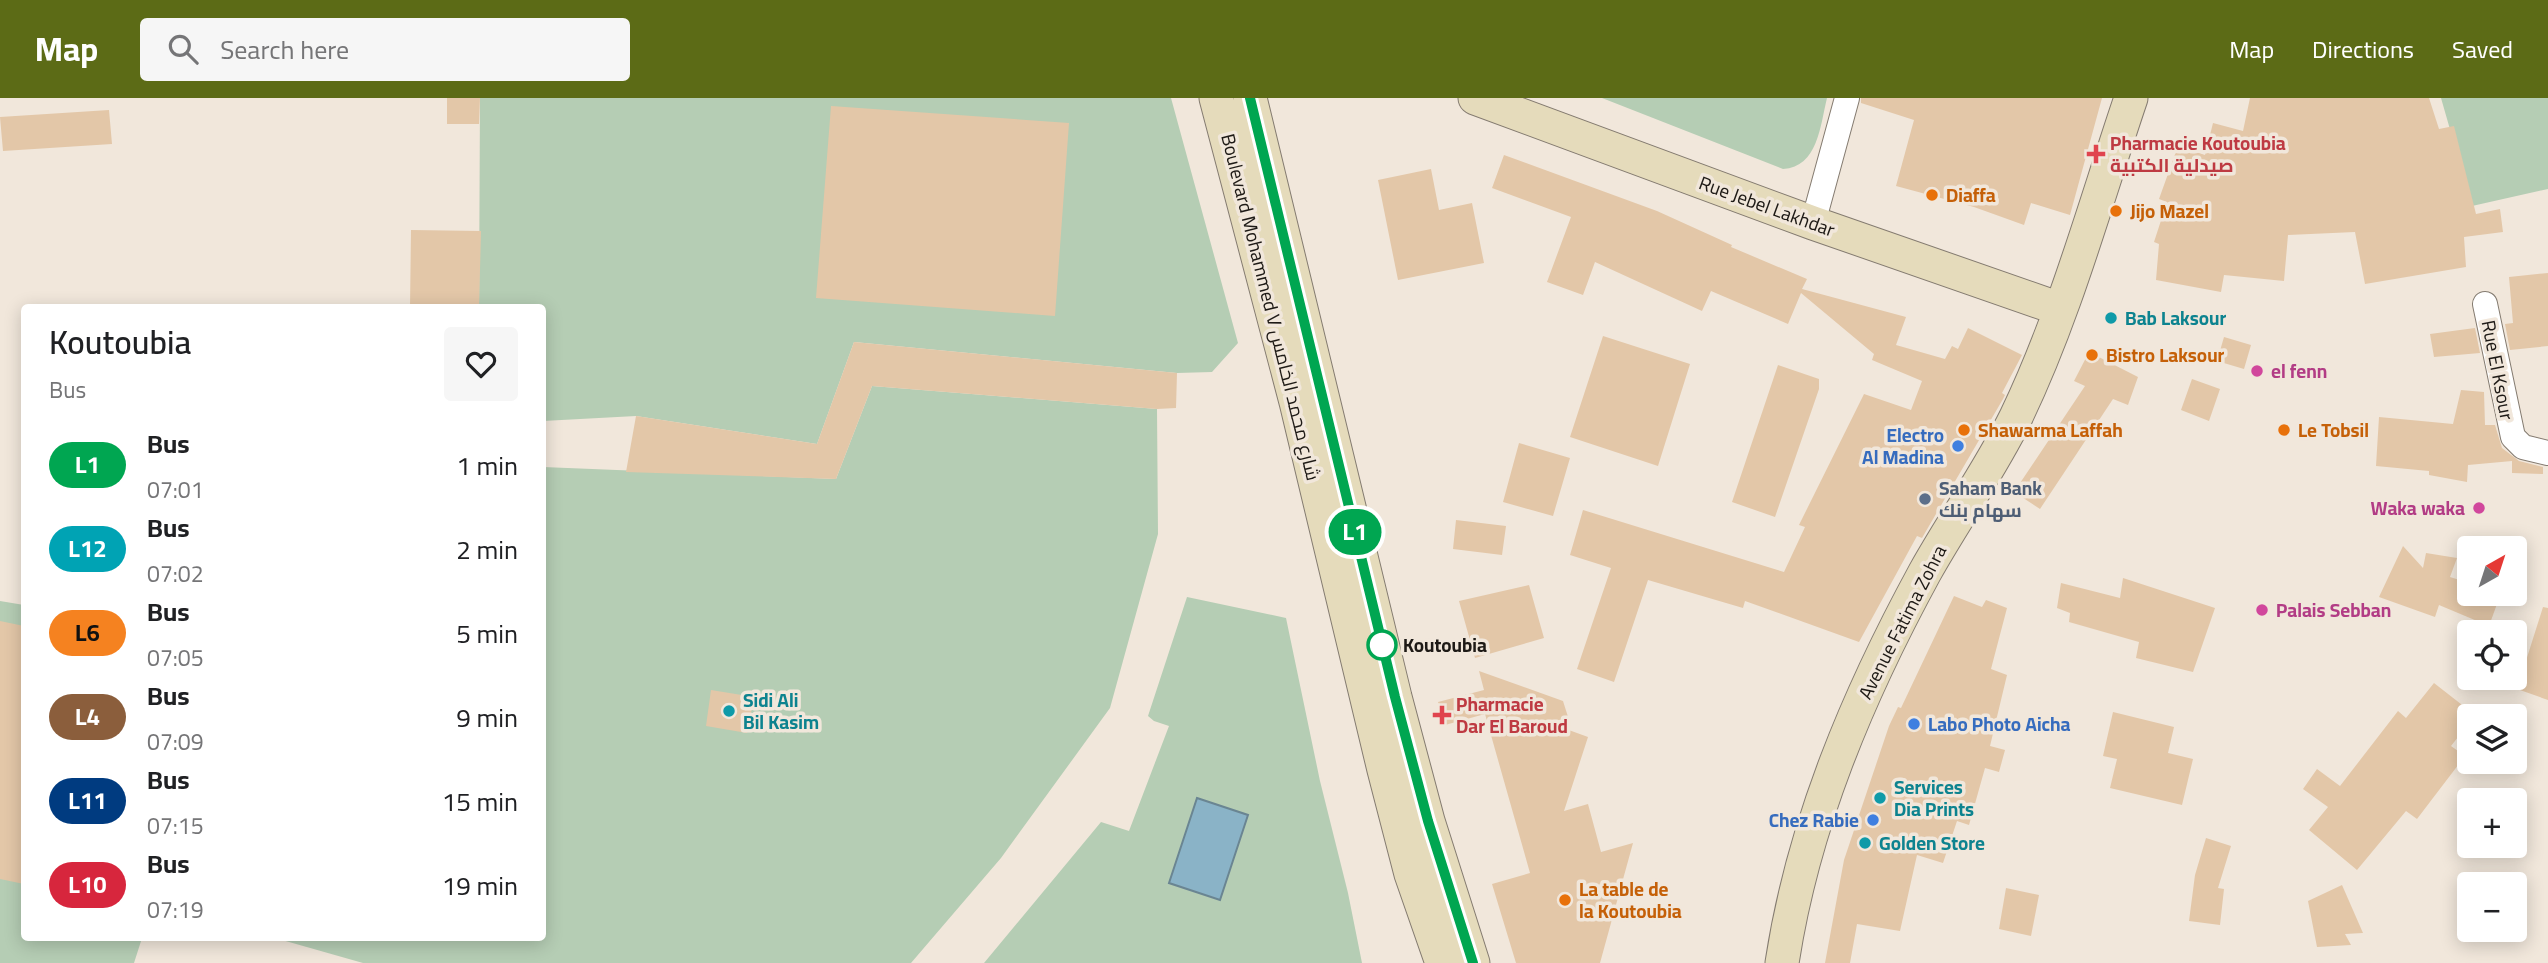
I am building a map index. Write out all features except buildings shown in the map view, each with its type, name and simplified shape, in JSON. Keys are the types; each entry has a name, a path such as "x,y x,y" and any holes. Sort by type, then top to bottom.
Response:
{"main road":[{"name":"Boulevard Mohammed V شارع محمد الخامس","path":"1216,98 1296,402 1411,874 1442,963"},
{"name":"Boulevard Mohammed V شارع محمد الخامس","path":"1250,98 1395,697 1428,821 1473,963"},
{"name":"Rue Jebel Lakhdar","path":"1475,98 1813,223 2060,309"},
{"name":"Avenue Fatima Zohra","path":"1782,963 1806,846 1845,737 1925,573 2015,418 2060,309 2132,98"}],"street":[{"path":"1813,223 1847,98"},
{"name":"Rue El Ksour","path":"2485,304 2512,437 2523,447 2548,453"}],"green space":[{"path":"480,98 1171,98 1238,343 1212,372 1177,373 854,342 817,444 636,416 546,421 546,304 479,304"},
{"path":"1602,98 1827,98 1819,132 1810,153 1795,167 1783,169"},
{"path":"2441,98 2548,98 2548,189 2472,206"},
{"path":"872,386 1157,409 1158,534 1110,708 1001,858 911,963 363,963 286,941 546,941 546,467 836,479"},
{"path":"1187,597 1286,618 1362,963 984,963 1101,822 1129,831 1169,726 1148,716"},
{"path":"0,601 21,604 21,941 141,941 134,963 0,963"}],"water":[{"path":"1197,798 1248,815 1220,900 1169,883"}],"bus line":[{"name":"L1","path":"1250,98 1395,697 1428,821 1473,963"}],"place":[{"name":"Pharmacie Koutoubia صيدلية الكتبية","path":"2096,154"},
{"name":"Diaffa","path":"1932,195"},
{"name":"Jijo Mazel","path":"2116,211"},
{"name":"Bab Laksour","path":"2111,318"},
{"name":"Bistro Laksour","path":"2092,355"},
{"name":"el fenn","path":"2257,371"},
{"name":"Shawarma Laffah","path":"1964,430"},
{"name":"Le Tobsil","path":"2284,430"},
{"name":"Electro Al Madina","path":"1958,446"},
{"name":"Saham Bank سهام بنك","path":"1925,499"},
{"name":"Waka waka","path":"2479,508"},
{"name":"Palais Sebban","path":"2262,610"},
{"name":"Koutoubia","path":"1382,645"},
{"name":"Sidi Ali Bil Kasim","path":"729,711"},
{"name":"Pharmacie Dar El Baroud","path":"1442,715"},
{"name":"Labo Photo Aicha","path":"1914,724"},
{"name":"Services Dia Prints","path":"1880,798"},
{"name":"Chez Rabie","path":"1873,820"},
{"name":"Golden Store","path":"1865,843"},
{"name":"La table de la Koutoubia","path":"1565,900"}]}
